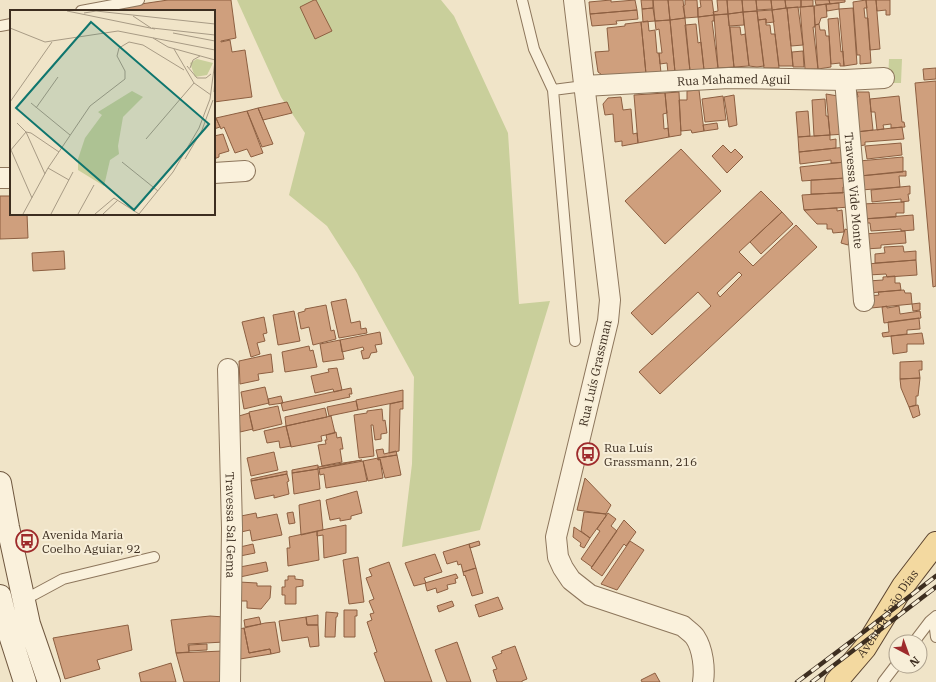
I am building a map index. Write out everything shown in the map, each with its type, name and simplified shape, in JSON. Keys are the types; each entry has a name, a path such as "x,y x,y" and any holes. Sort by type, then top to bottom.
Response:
{"main road":[{"path":"0,482 29,624 49,682"},
{"name":"Avenida João Dias","path":"836,682 865,648 903,586 936,543"},
{"path":"0,596 8,629 26,682"}],"street":[{"name":"Rua Luís Grassman","path":"574,0 610,300 608,321 556,537 558,557 571,580 590,595 683,626 695,637 701,649 704,677 703,682"},
{"name":"Rua Mahamed Aguil","path":"584,86 729,78 845,80 884,78"},
{"name":"Travessa Vide Monte","path":"845,80 864,301"},
{"path":"215,173 245,172"},
{"name":"Travessa Sal Gema","path":"228,369 232,528 230,682"}],"lane":[{"path":"86,10 139,0"},
{"path":"522,0 534,49 553,90 575,340"},
{"path":"0,26 10,24"},
{"path":"553,90 584,86"},
{"path":"24,600 63,579 154,557"},
{"path":"920,634 936,616"},
{"path":"936,626 936,637"},
{"path":"883,682 889,674"}],"green space":[{"path":"237,0 441,0 454,16 508,133 519,304 550,301 480,530 402,547 412,464 414,377 357,273 327,226 289,195 305,133 281,97"},
{"path":"889,59 902,59 901,83 888,83"}],"building":[{"path":"168,0 231,0 236,38 221,42 230,40 232,52 245,50 252,97 215,102 215,10 101,10"},
{"path":"316,0 332,31 315,39 300,7"},
{"path":"611,0 611,2 635,0 637,10 590,14 589,2"},
{"path":"641,0 653,0 653,8 642,9"},
{"path":"653,0 668,0 670,20 655,21"},
{"path":"668,0 683,0 685,18 670,20"},
{"path":"685,0 697,0 698,17 685,18 683,6 685,5"},
{"path":"700,0 712,0 714,15 698,17 698,8 701,7"},
{"path":"717,0 727,0 728,14 714,15 713,12 718,11"},
{"path":"727,0 742,0 743,12 728,14"},
{"path":"742,0 756,0 757,11 743,12"},
{"path":"756,0 771,0 772,9 757,10"},
{"path":"771,0 785,0 786,8 772,10"},
{"path":"785,0 801,0 801,7 786,8"},
{"path":"801,0 813,0 813,6 801,7"},
{"path":"815,0 829,0 830,4 816,5"},
{"path":"829,0 845,0 845,2 830,4"},
{"path":"866,0 867,8 864,8 865,18 868,18 871,63 860,64 860,55 857,55 853,2"},
{"path":"866,0 876,0 880,49 870,50"},
{"path":"876,0 890,0 890,15 886,15 886,10 877,11"},
{"path":"839,3 839,9 827,11 826,4"},
{"path":"826,4 827,17 821,18 819,24 815,25 814,6"},
{"path":"814,6 815,27 813,27 818,69 805,69 800,7"},
{"path":"798,7 803,45 791,46 787,8"},
{"path":"653,8 655,21 643,22 642,9"},
{"path":"787,8 793,66 779,66 772,10"},
{"path":"853,8 857,64 844,66 839,9"},
{"path":"637,10 638,19 616,21 617,24 592,26 590,14"},
{"path":"772,10 774,22 766,23 766,19 758,20 757,11"},
{"path":"757,11 764,66 757,67 749,66 743,12"},
{"path":"743,12 744,25 729,26 728,14"},
{"path":"728,14 734,67 718,68 714,15"},
{"path":"714,15 714,21 712,21 718,68 704,70 698,17"},
{"path":"685,18 690,71 675,72 670,20"},
{"path":"838,18 841,52 843,51 844,66 840,66 840,63 831,64 828,19"},
{"path":"766,19 766,25 770,25 771,34 775,34 779,68 764,68 758,20"},
{"path":"670,20 675,72 668,73 667,63 660,64 659,53 662,53 659,29 656,30 655,21"},
{"path":"648,21 649,31 655,30 661,73 646,74 641,22"},
{"path":"641,22 646,74 605,77 598,72 595,52 609,51 607,28"},
{"path":"696,24 698,43 701,42 704,70 690,71 685,25"},
{"path":"819,24 820,30 825,30 826,36 829,36 831,67 818,69 815,25"},
{"path":"730,27 740,27 741,35 745,34 749,66 734,67"},
{"path":"803,51 804,67 793,67 792,52"},
{"path":"936,68 936,79 924,80 923,69"},
{"path":"936,81 936,286 933,287 915,83"},
{"path":"699,90 704,131 692,133 691,130 681,131 679,100 687,100 687,91"},
{"path":"679,92 681,135 669,137 665,93"},
{"path":"857,92 869,92 873,130 856,132 853,97 858,97"},
{"path":"665,93 667,113 663,114 664,129 668,128 669,137 638,143 634,95"},
{"path":"826,94 838,96 845,134 830,135"},
{"path":"734,95 737,125 729,127 724,97"},
{"path":"723,96 726,120 705,122 702,99"},
{"path":"899,96 902,122 904,122 905,127 891,128 891,124 883,125 884,129 877,130 875,112 871,112 870,99"},
{"path":"621,97 623,110 631,109 633,134 637,133 638,143 622,146 622,141 615,142 613,114 605,115 603,104 608,98"},
{"path":"825,99 826,116 828,116 830,135 814,136 812,100"},
{"path":"287,102 292,113 263,120 258,108"},
{"path":"258,108 273,144 262,147 247,111"},
{"path":"247,111 263,153 251,157 247,149 235,153 224,127 221,129 216,118"},
{"path":"808,111 810,136 798,137 796,112"},
{"path":"215,118 216,118 220,127 215,129"},
{"path":"717,123 718,129 704,131 703,125"},
{"path":"902,127 904,139 865,142 865,145 858,146 856,132"},
{"path":"223,134 229,151 219,154 219,157 215,159 215,136"},
{"path":"830,135 830,140 836,139 836,148 799,152 798,137"},
{"path":"901,143 902,155 867,159 865,146"},
{"path":"723,145 731,153 735,149 743,157 727,173 712,156"},
{"path":"846,147 847,162 831,163 831,160 800,164 799,152"},
{"path":"681,149 721,191 665,244 625,201"},
{"path":"903,157 903,172 860,176 859,161"},
{"path":"845,162 845,178 802,181 800,167"},
{"path":"906,171 906,176 899,176 900,187 861,190 860,176"},
{"path":"848,178 849,186 843,187 843,193 811,194 811,180"},
{"path":"910,186 910,194 908,194 909,201 901,202 901,199 872,202 871,190"},
{"path":"761,191 782,212 739,252 753,266 796,225 817,247 660,394 639,372 711,306 698,292 652,335 631,313","holes":["739,272 742,275 720,297 717,293"]},
{"path":"849,192 850,207 804,210 802,195"},
{"path":"0,196 10,196 10,215 27,215 28,238 0,239"},
{"path":"904,202 904,213 896,213 896,217 863,219 862,204"},
{"path":"837,208 837,211 842,210 844,232 833,233 832,229 827,229 827,224 817,224 804,210"},
{"path":"782,212 793,224 761,254 750,242"},
{"path":"913,215 914,230 901,231 901,229 871,231 870,223 863,223 863,219"},
{"path":"845,229 852,231 848,245 841,243"},
{"path":"905,231 906,243 881,245 881,248 865,249 864,234"},
{"path":"903,246 904,252 916,251 916,260 875,263 875,254 885,253 884,247"},
{"path":"64,251 65,269 33,271 32,253"},
{"path":"916,260 917,275 887,277 886,274 868,275 867,264"},
{"path":"895,276 895,283 900,283 901,290 869,293 868,281 883,280 883,277"},
{"path":"904,290 905,293 911,293 912,304 871,308 870,296 879,295 878,292"},
{"path":"346,299 351,323 360,321 361,329 366,328 367,333 339,338 331,302"},
{"path":"920,303 920,310 913,311 912,304"},
{"path":"326,305 331,331 334,330 336,339 313,345 309,327 301,329 298,313 305,311 305,309"},
{"path":"887,306 887,308 899,306 900,314 920,311 921,318 884,323 882,307"},
{"path":"294,311 300,341 278,345 273,315"},
{"path":"264,317 267,333 263,334 265,341 257,343 260,354 251,357 242,322"},
{"path":"919,318 920,329 907,330 907,334 883,337 882,333 889,332 888,322"},
{"path":"380,332 382,344 375,345 377,352 371,353 369,358 363,359 361,351 364,350 363,347 342,352 340,340"},
{"path":"922,333 924,344 907,344 907,352 893,354 891,336"},
{"path":"340,340 344,359 323,362 320,344"},
{"path":"309,346 310,351 313,350 317,367 285,372 282,352"},
{"path":"271,354 273,372 258,374 259,380 240,384 239,361"},
{"path":"922,361 922,370 919,370 920,378 900,379 900,362"},
{"path":"337,368 342,390 334,392 333,389 315,393 311,376 329,372 328,369"},
{"path":"920,378 918,396 916,396 916,405 909,407 901,388 900,379"},
{"path":"265,387 269,403 244,409 241,392"},
{"path":"351,388 352,394 349,394 350,397 283,411 281,403"},
{"path":"403,390 403,401 358,410 356,400"},
{"path":"281,396 283,403 269,405 268,399"},
{"path":"356,401 358,410 329,416 327,407"},
{"path":"403,401 403,409 400,409 399,451 389,453 390,404"},
{"path":"918,405 920,415 913,418 909,407"},
{"path":"278,406 282,424 253,431 249,412"},
{"path":"325,408 327,417 286,426 285,417"},
{"path":"382,409 383,421 385,420 387,433 381,434 381,439 375,440 373,425 371,425 374,456 359,458 354,415"},
{"path":"249,413 253,429 240,432 239,416"},
{"path":"331,416 335,433 321,436 322,441 291,447 286,426"},
{"path":"286,426 291,446 280,448 279,441 267,443 264,431"},
{"path":"336,432 337,438 341,437 343,449 340,449 342,462 322,466 318,445 326,444 326,435"},
{"path":"383,449 384,454 396,451 397,455 378,458 376,450"},
{"path":"274,452 278,470 251,476 247,458"},
{"path":"397,455 401,475 385,478 380,459 378,460 378,458"},
{"path":"378,458 378,460 380,459 383,478 368,481 363,461"},
{"path":"362,460 319,469 318,467"},
{"path":"363,461 367,481 326,488 324,474 320,475 319,469"},
{"path":"318,465 318,469 292,473 292,470"},
{"path":"318,469 320,489 294,494 292,473"},
{"path":"287,471 287,474 251,481 251,479"},
{"path":"287,474 289,481 287,482 289,494 274,498 274,495 255,499 251,481"},
{"path":"585,478 611,505 606,514 577,510"},
{"path":"357,491 362,513 351,516 351,519 340,521 340,518 330,520 326,500"},
{"path":"320,500 323,530 301,535 299,505"},
{"path":"293,512 295,523 289,524 287,513"},
{"path":"584,512 606,514 590,538 581,531"},
{"path":"256,513 257,518 277,514 282,535 252,541 250,530 241,532 241,516"},
{"path":"608,513 616,519 611,526 617,531 592,567 581,559 600,531 597,529"},
{"path":"624,520 636,532 626,546 624,544 602,576 591,568"},
{"path":"346,525 346,553 324,558 323,535 317,536 317,531"},
{"path":"574,527 590,538 584,548 580,546 581,543 573,537"},
{"path":"317,531 319,560 288,566 287,548 290,548 289,537"},
{"path":"479,541 480,545 470,548 469,544"},
{"path":"630,541 644,550 617,590 601,584"},
{"path":"253,544 255,553 240,556 240,547"},
{"path":"469,544 476,568 463,572 461,564 458,565 457,561 447,564 443,552"},
{"path":"435,554 442,572 424,578 426,583 414,586 405,563"},
{"path":"358,557 364,602 349,604 343,560"},
{"path":"266,562 268,571 240,577 240,567"},
{"path":"389,562 432,682 385,682 374,653 377,652 367,622 372,620 370,614 374,613 369,601 374,599 366,578 372,576 369,569"},
{"path":"476,568 483,593 472,596 463,572"},
{"path":"456,574 458,578 455,579 456,583 447,585 448,589 437,593 436,588 427,591 425,583"},
{"path":"288,576 295,576 295,579 303,580 303,586 296,587 296,604 285,604 285,595 282,595 282,587 285,587 285,580 288,580"},
{"path":"239,582 257,583 257,586 271,586 270,598 261,609 247,608 247,601 239,601"},
{"path":"498,597 503,609 479,617 475,605"},
{"path":"452,601 454,606 439,612 437,606"},
{"path":"344,610 357,610 357,616 355,616 355,637 344,637"},
{"path":"326,612 338,613 336,617 335,637 325,637"},
{"path":"318,615 318,625 307,625 306,617"},
{"path":"210,616 224,617 224,642 188,644 189,652 176,653 171,620"},
{"path":"259,617 261,624 245,627 244,620"},
{"path":"306,617 307,625 318,625 319,646 310,647 308,637 282,641 279,621"},
{"path":"275,622 280,652 271,654 270,649 249,653 244,628"},
{"path":"128,625 132,650 97,660 100,669 65,679 53,638"},
{"path":"244,628 249,653 270,649 271,654 240,659 239,629"},
{"path":"457,642 471,682 447,682 435,650"},
{"path":"207,644 207,650 189,651 189,645"},
{"path":"515,646 527,679 522,682 497,682 493,670 497,669 492,657 502,653 501,651"},
{"path":"223,651 222,682 184,682 176,653"},
{"path":"171,663 176,682 141,682 139,673"},
{"path":"655,673 660,682 642,682 641,680"}],"railway":[{"path":"797,682 936,576"},
{"path":"812,682 936,587"}],"place":[{"name":"Rua Luís Grassmann, 216","path":"588,454"},
{"name":"Avenida Maria Coelho Aguiar, 92","path":"27,541"}]}
